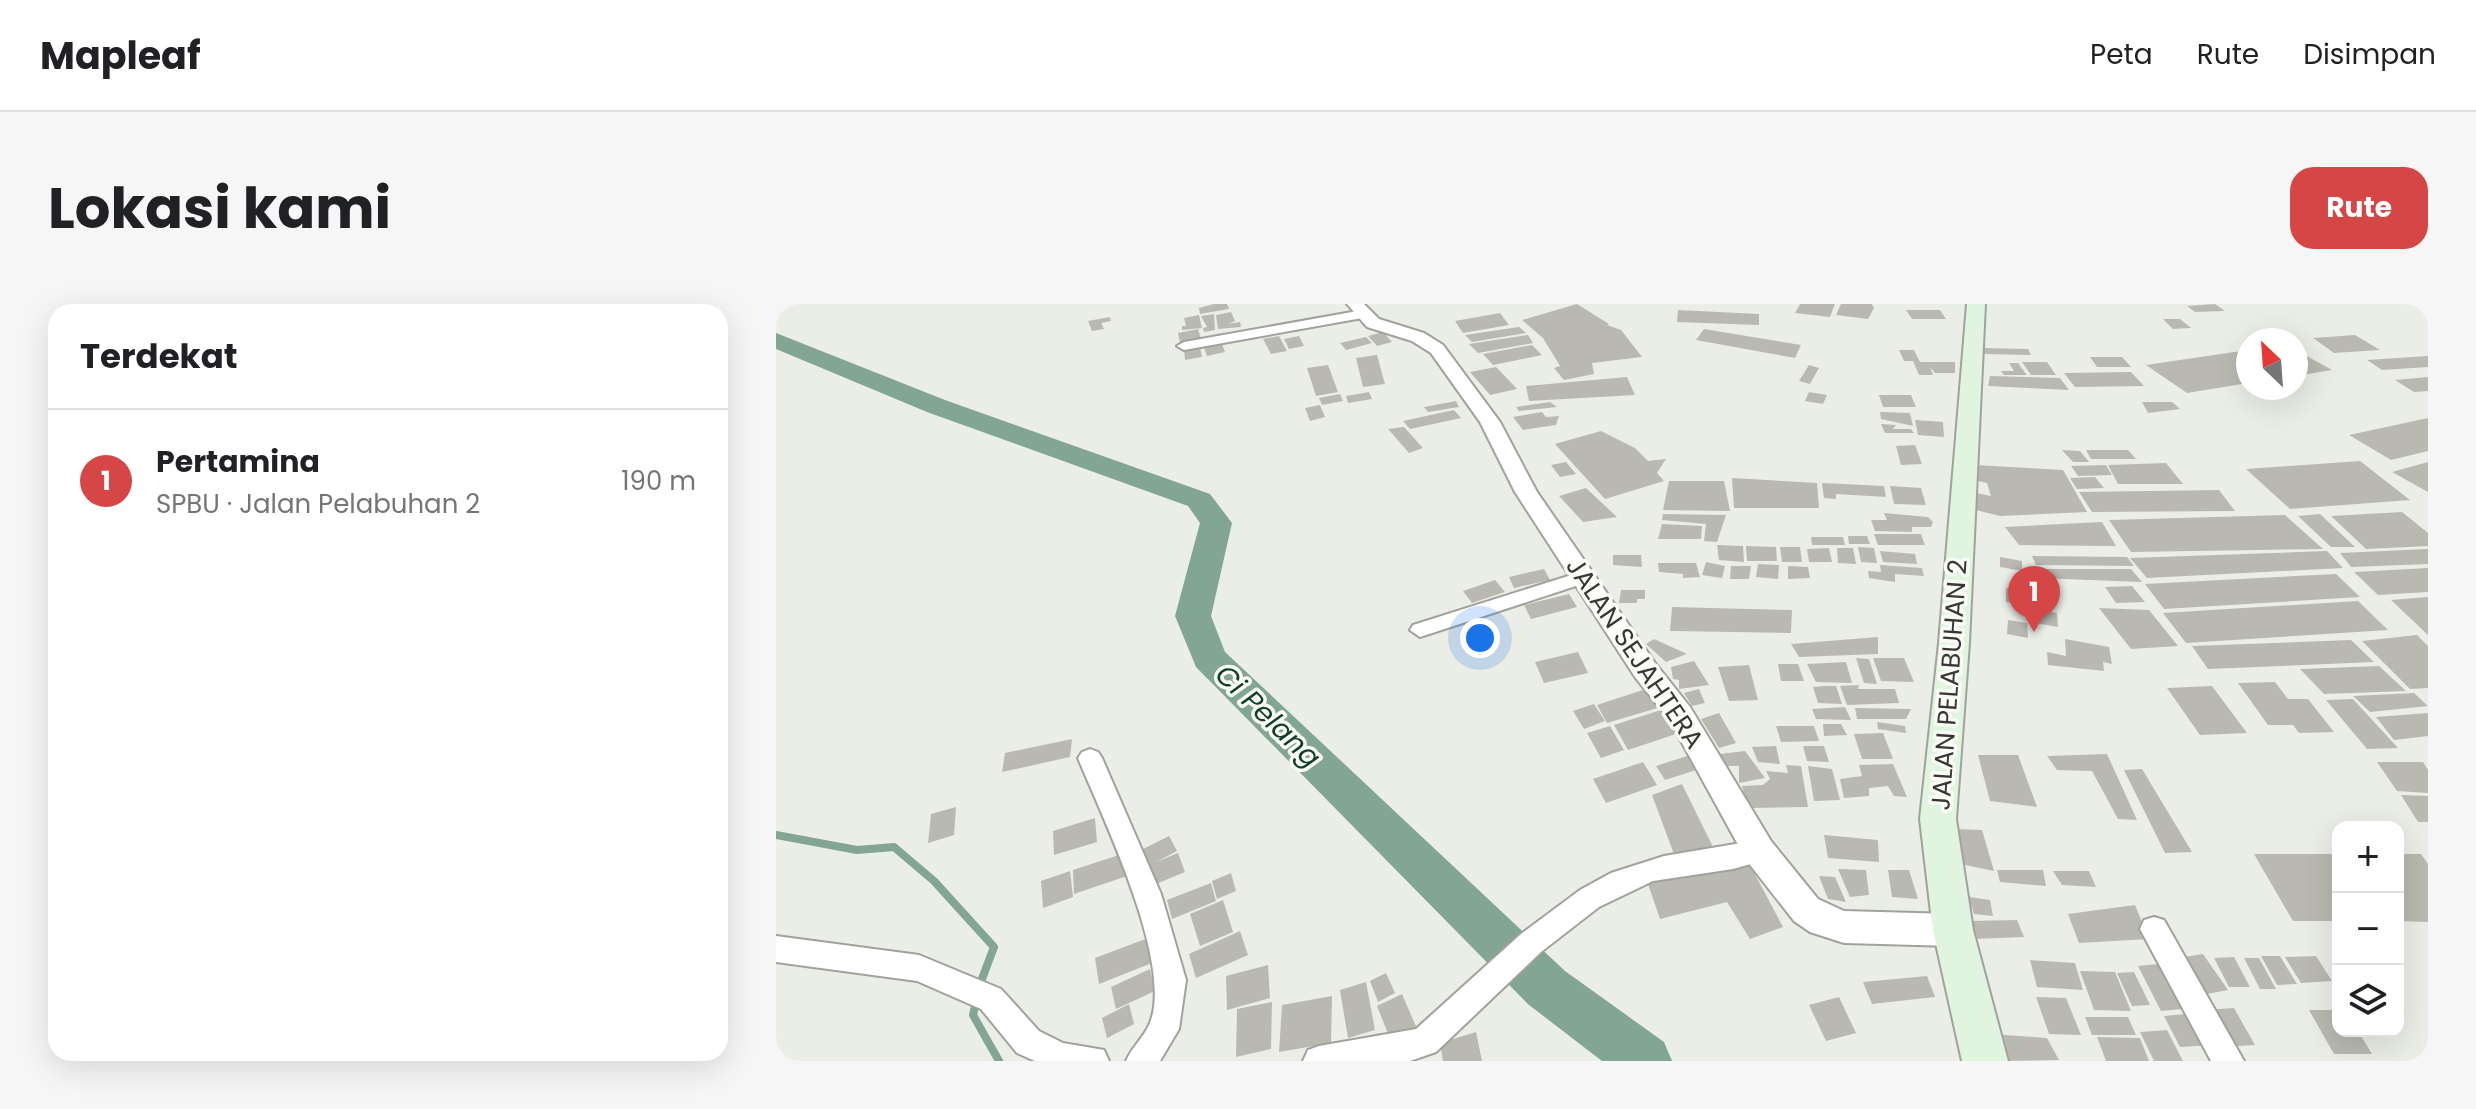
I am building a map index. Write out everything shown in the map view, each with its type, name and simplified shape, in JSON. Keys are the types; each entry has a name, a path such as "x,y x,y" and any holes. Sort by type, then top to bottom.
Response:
{"main road":[{"name":"JALAN PELABUHAN 2","path":"1976,304 1954,643 1938,790 1953,930 1985,1061"}],"street":[{"name":"JALAN SEJAHTERA","path":"1359,309 1386,330 1418,337 1437,349 1490,422 1526,492 1645,670 1680,714 1759,851 1797,901 1822,921 1844,927 1953,930"},
{"path":"1184,346 1359,309"},
{"path":"1420,630 1584,577"},
{"path":"1090,758 1123,829 1147,894 1171,980 1164,1029 1142,1061"},
{"path":"1338,1059 1377,1049 1397,1050 1425,1041 1566,914 1605,888 1652,870 1759,851"},
{"path":"2154,929 2228,1061"},
{"path":"776,949 919,968 967,985 991,999 1028,1042 1062,1058 1093,1061"}],"building":[{"path":"1227,304 1229,309 1200,314 1199,308"},
{"path":"1577,304 1607,325 1621,330 1642,357 1592,363 1594,374 1564,380 1554,368 1560,366 1543,338 1522,320"},
{"path":"1800,304 1835,304 1830,317 1795,313"},
{"path":"1841,304 1872,304 1874,308 1868,319 1836,315"},
{"path":"2215,304 2225,311 2195,312 2187,306"},
{"path":"1678,310 1759,314 1759,325 1677,322"},
{"path":"1906,310 1940,310 1946,319 1912,319"},
{"path":"1231,312 1235,321 1228,324 1240,322 1241,327 1218,329 1216,315"},
{"path":"1500,313 1509,325 1463,333 1455,321"},
{"path":"1214,314 1215,330 1204,332 1203,328 1207,327 1201,316"},
{"path":"1199,315 1202,328 1182,330 1182,326 1186,326 1184,318"},
{"path":"1110,317 1111,321 1101,323 1104,329 1092,331 1088,321"},
{"path":"2163,319 2180,319 2191,328 2173,329"},
{"path":"1519,327 1526,333 1472,342 1465,335"},
{"path":"1198,329 1201,339 1180,342 1178,333"},
{"path":"1704,329 1801,345 1795,358 1696,340"},
{"path":"1383,332 1392,342 1377,346 1368,336"},
{"path":"1528,335 1533,343 1478,353 1469,344"},
{"path":"2355,335 2380,350 2334,353 2313,338"},
{"path":"1279,336 1287,351 1271,354 1263,339"},
{"path":"1299,336 1304,346 1289,349 1284,339"},
{"path":"1366,337 1372,343 1346,350 1340,343"},
{"path":"1222,344 1225,352 1207,356 1204,347"},
{"path":"1532,345 1542,355 1493,365 1483,354"},
{"path":"1200,347 1202,357 1185,360 1184,350"},
{"path":"1982,348 2028,349 2031,355 1984,354"},
{"path":"1899,350 1914,350 1920,362 1955,362 1955,373 1935,373 1930,367 1933,375 1919,375 1913,361 1904,361"},
{"path":"2236,352 2236,385 2187,393 2146,365"},
{"path":"1377,355 1385,384 1363,387 1356,358"},
{"path":"2428,356 2428,367 2382,370 2367,360"},
{"path":"2090,357 2122,357 2131,367 2097,367"},
{"path":"2308,357 2332,370 2308,374"},
{"path":"2022,362 2047,362 2056,375 2031,375"},
{"path":"2009,363 2018,363 2027,375 2004,375 2001,371 2014,371"},
{"path":"1328,365 1338,392 1316,396 1307,368"},
{"path":"1809,365 1819,368 1810,384 1799,381"},
{"path":"1496,367 1517,389 1490,395 1470,372"},
{"path":"2131,372 2144,386 2075,387 2064,373"},
{"path":"1990,376 2060,378 2069,390 1988,386"},
{"path":"1627,377 1635,395 1529,401 1526,386"},
{"path":"2428,377 2428,391 2414,392 2395,380"},
{"path":"1369,392 1372,399 1348,403 1346,396"},
{"path":"1809,392 1827,395 1823,404 1805,401"},
{"path":"1340,394 1343,401 1322,405 1319,398"},
{"path":"1879,395 1911,395 1916,407 1883,407"},
{"path":"1456,401 1459,407 1428,412 1424,407"},
{"path":"1550,402 1557,407 1519,411 1516,407"},
{"path":"2142,402 2172,402 2180,409 2148,413"},
{"path":"1320,405 1325,417 1310,421 1305,408"},
{"path":"1454,410 1461,418 1410,429 1403,421"},
{"path":"1542,412 1546,417 1559,416 1556,425 1523,430 1513,417"},
{"path":"1880,412 1910,413 1913,426 1881,419"},
{"path":"2428,418 2428,451 2391,460 2349,435"},
{"path":"1915,420 1943,422 1944,437 1918,435"},
{"path":"1881,424 1896,425 1893,429 1911,429 1914,433 1885,433"},
{"path":"1404,427 1423,448 1409,453 1388,429"},
{"path":"1601,431 1635,448 1648,461 1666,459 1657,473 1664,481 1605,499 1555,444"},
{"path":"1915,445 1922,464 1901,465 1896,446"},
{"path":"2062,450 2080,451 2089,462 2073,462"},
{"path":"2086,450 2128,450 2136,459 2091,459"},
{"path":"2360,461 2410,500 2290,509 2246,469"},
{"path":"1566,462 1576,474 1560,477 1551,465"},
{"path":"2428,462 2428,492 2392,472"},
{"path":"2166,463 2183,484 2118,484 2108,465"},
{"path":"1975,465 2063,470 2087,512 2000,516 1968,508 1971,492 1991,496 1987,483 1974,480"},
{"path":"2106,465 2112,475 2078,476 2071,466"},
{"path":"2095,477 2104,488 2077,489 2070,478"},
{"path":"1732,478 1817,483 1819,508 1734,508"},
{"path":"1669,481 1724,481 1730,511 1663,510"},
{"path":"1822,483 1884,486 1886,497 1836,494 1836,499 1824,498"},
{"path":"1890,486 1921,488 1926,505 1894,504"},
{"path":"1586,488 1617,517 1583,522 1559,496"},
{"path":"2219,490 2235,511 2092,512 2079,492"},
{"path":"2402,512 2428,533 2428,546 2366,549 2331,516"},
{"path":"1884,513 1928,517 1933,522 1931,527 1912,527 1912,532 1875,531 1871,520 1887,520"},
{"path":"1663,514 1726,515 1717,542 1704,541 1706,524 1662,520"},
{"path":"2320,514 2355,547 2331,547 2298,516"},
{"path":"2285,515 2323,549 2131,552 2109,520"},
{"path":"2102,522 2116,546 2019,545 2005,527"},
{"path":"1662,524 1702,526 1701,539 1658,539"},
{"path":"1874,534 1921,534 1925,545 1878,545"},
{"path":"1848,536 1867,536 1870,544 1849,544"},
{"path":"1811,537 1843,537 1845,545 1812,545"},
{"path":"1717,545 1743,546 1744,562 1719,560"},
{"path":"1746,546 1776,547 1777,561 1747,561"},
{"path":"1780,547 1800,547 1802,562 1782,562"},
{"path":"1858,547 1874,548 1877,563 1861,562"},
{"path":"1829,548 1832,562 1809,562 1807,549"},
{"path":"1837,548 1853,548 1856,564 1838,563"},
{"path":"2428,549 2428,564 2351,567 2340,553"},
{"path":"1880,551 1915,554 1917,564 1883,562"},
{"path":"2327,551 2343,568 2147,578 2130,558"},
{"path":"1613,555 1641,555 1642,567 1613,565"},
{"path":"2032,556 2127,557 2134,566 2036,565"},
{"path":"2000,557 2022,561 2022,571 2000,567"},
{"path":"1706,562 1725,566 1722,578 1702,575"},
{"path":"1658,563 1696,563 1700,577 1683,578 1683,574 1659,572"},
{"path":"1758,564 1779,565 1778,579 1756,577"},
{"path":"1880,565 1922,568 1924,576 1895,574 1895,582 1869,578 1868,571 1881,572"},
{"path":"1731,566 1751,566 1749,579 1730,579"},
{"path":"1788,566 1808,567 1810,578 1788,579"},
{"path":"2428,568 2428,592 2378,595 2354,572"},
{"path":"1544,569 1550,580 1514,588 1509,577"},
{"path":"2036,569 2131,569 2142,582 2038,578"},
{"path":"2336,574 2360,597 2164,609 2145,584"},
{"path":"1495,580 1505,592 1472,603 1463,591"},
{"path":"2132,586 2145,602 2116,603 2105,587"},
{"path":"2006,588 2027,592 2027,606 2006,602"},
{"path":"1621,590 1645,590 1645,599 1637,599 1637,603 1619,603"},
{"path":"1569,594 1577,607 1531,619 1524,605"},
{"path":"2428,597 2428,635 2391,600"},
{"path":"2358,601 2388,630 2186,643 2163,613"},
{"path":"1672,607 1792,610 1791,633 1670,631"},
{"path":"2099,608 2149,610 2178,646 2131,649"},
{"path":"2035,609 2057,613 2058,627 2036,623"},
{"path":"2008,620 2027,623 2028,638 2007,634"},
{"path":"2417,635 2428,646 2428,688 2410,689 2362,641"},
{"path":"1878,637 1878,654 1799,657 1791,644"},
{"path":"1654,639 1687,654 1666,662 1646,644"},
{"path":"2065,639 2109,647 2112,664 2103,662 2104,671 2048,665 2047,652 2066,656"},
{"path":"2351,640 2374,662 2208,669 2192,646"},
{"path":"1578,652 1588,673 1544,683 1535,662"},
{"path":"1856,658 1869,659 1877,684 1864,683"},
{"path":"1873,658 1904,658 1914,682 1881,681"},
{"path":"1694,661 1709,685 1679,689 1679,680 1673,679 1671,667"},
{"path":"1846,662 1852,683 1816,682 1807,664"},
{"path":"1778,664 1798,664 1804,681 1781,681"},
{"path":"1749,665 1758,700 1729,701 1718,667"},
{"path":"2379,666 2406,691 2324,694 2300,669"},
{"path":"2275,682 2288,699 2308,699 2334,732 2299,733 2293,725 2268,725 2238,683"},
{"path":"1859,685 1858,689 1895,689 1899,703 1847,705 1840,686"},
{"path":"1836,686 1842,704 1818,703 1813,687"},
{"path":"2212,686 2247,733 2200,735 2167,688"},
{"path":"1649,688 1661,707 1607,723 1597,705"},
{"path":"1699,689 1705,703 1692,706 1684,693"},
{"path":"2414,693 2428,706 2370,712 2353,696"},
{"path":"2353,699 2398,748 2367,749 2326,700"},
{"path":"1594,704 1605,721 1584,729 1573,711"},
{"path":"1845,707 1851,720 1816,719 1812,709"},
{"path":"1855,708 1911,709 1906,719 1857,719"},
{"path":"1664,709 1679,733 1628,750 1614,725"},
{"path":"1719,713 1736,743 1719,748 1701,719"},
{"path":"2428,713 2428,736 2394,740 2376,717"},
{"path":"1877,722 1905,726 1906,733 1878,729"},
{"path":"1823,724 1841,724 1847,735 1824,736"},
{"path":"1610,726 1624,750 1601,758 1587,733"},
{"path":"1776,726 1814,726 1819,741 1781,742"},
{"path":"1883,733 1893,759 1862,759 1854,734"},
{"path":"1072,739 1070,757 1002,772 1005,753"},
{"path":"1776,746 1780,764 1758,762 1752,747"},
{"path":"1803,746 1824,746 1829,762 1807,761"},
{"path":"1745,751 1765,778 1739,783 1739,766 1724,766 1720,754"},
{"path":"2107,754 2137,820 2118,819 2092,771 2057,770 2047,756"},
{"path":"1690,755 1699,769 1665,780 1656,766"},
{"path":"1978,755 2018,755 2037,807 1990,801"},
{"path":"1643,762 1657,785 1606,803 1593,779"},
{"path":"2377,762 2423,762 2428,770 2428,793 2397,791"},
{"path":"1893,764 1907,797 1894,796 1888,786 1869,788 1869,796 1844,798 1840,779 1862,776 1859,765"},
{"path":"1786,765 1801,766 1808,807 1748,808 1742,786 1763,785 1770,779 1766,771 1788,773"},
{"path":"1808,766 1832,769 1840,800 1814,801"},
{"path":"2142,769 2192,852 2165,853 2124,770"},
{"path":"1682,784 1714,849 1675,857 1652,795"},
{"path":"2401,795 2428,796 2428,822 2418,822"},
{"path":"956,807 954,835 928,843 931,814"},
{"path":"1095,818 1097,842 1054,855 1053,831"},
{"path":"1956,829 1982,830 1994,871 1960,864"},
{"path":"1824,835 1878,840 1879,862 1828,858"},
{"path":"1169,836 1177,851 1156,862 1178,853 1185,872 1156,884 1143,849"},
{"path":"1125,853 1127,876 1074,894 1073,870"},
{"path":"2254,854 2332,854 2332,921 2293,921"},
{"path":"2404,854 2421,854 2428,864 2428,922 2404,921"},
{"path":"1750,865 1783,927 1750,939 1727,902 1660,919 1647,881"},
{"path":"1838,869 1866,870 1869,895 1850,897"},
{"path":"1888,870 1909,870 1918,899 1892,897"},
{"path":"1997,870 2043,870 2046,886 2000,882"},
{"path":"1070,871 1073,897 1043,908 1041,881"},
{"path":"2053,871 2089,871 2096,887 2062,885"},
{"path":"1231,873 1236,891 1217,899 1212,881"},
{"path":"1819,876 1835,877 1846,902 1828,899"},
{"path":"1211,883 1216,901 1172,919 1167,900"},
{"path":"1969,897 1990,900 1993,916 1974,914"},
{"path":"1223,900 1233,932 1200,946 1190,914"},
{"path":"2135,905 2149,939 2079,943 2068,914"},
{"path":"2017,920 2024,937 1973,939 1969,921"},
{"path":"1240,931 1248,955 1196,978 1189,954"},
{"path":"1148,938 1152,963 1099,984 1095,958"},
{"path":"2203,954 2228,990 2202,995 2178,958"},
{"path":"2261,956 2280,956 2297,984 2277,985"},
{"path":"2316,956 2332,981 2301,983 2285,957"},
{"path":"2234,957 2250,987 2229,987 2214,958"},
{"path":"2244,958 2259,958 2276,989 2260,989"},
{"path":"2030,960 2075,963 2083,990 2037,987"},
{"path":"2168,963 2194,1008 2161,1011 2138,966"},
{"path":"1268,965 1270,998 1227,1010 1226,976"},
{"path":"1150,969 1155,991 1116,1009 1111,987"},
{"path":"2080,971 2115,972 2131,1011 2094,1010"},
{"path":"2134,972 2150,1005 2132,1006 2117,973"},
{"path":"1386,973 1395,993 1378,1002 1370,981"},
{"path":"1927,976 1935,997 1872,1004 1863,982"},
{"path":"1366,982 1375,1030 1348,1038 1340,990"},
{"path":"1402,994 1418,1031 1392,1044 1377,1006"},
{"path":"1332,996 1331,1043 1279,1052 1282,1005"},
{"path":"1839,997 1856,1033 1826,1041 1809,1005"},
{"path":"2036,997 2066,998 2081,1035 2049,1034"},
{"path":"1272,1002 1271,1049 1236,1057 1237,1009"},
{"path":"1129,1004 1134,1024 1107,1038 1102,1018"},
{"path":"2234,1008 2255,1045 2223,1047 2203,1010"},
{"path":"2309,1010 2332,1010 2332,1037 2362,1037 2372,1054 2334,1054"},
{"path":"2196,1013 2214,1045 2180,1047 2164,1016"},
{"path":"2085,1017 2128,1017 2136,1035 2092,1035"},
{"path":"2167,1030 2183,1061 2154,1061 2140,1032"},
{"path":"1476,1032 1482,1061 1443,1061 1440,1043"},
{"path":"1990,1034 2047,1038 2059,1060 2001,1061"},
{"path":"2097,1037 2140,1038 2149,1061 2106,1061"}],"waterway":[{"name":"Ci Pelang","path":"776,340 936,406 1199,500 1216,523 1193,616 1209,658 1547,988 1645,1061"},
{"path":"776,835 857,850 894,847 934,881 994,947 979,987"},
{"path":"977,998 973,1015 999,1061"}],"place":[{"name":"Pertamina","path":"2034,632"}]}
